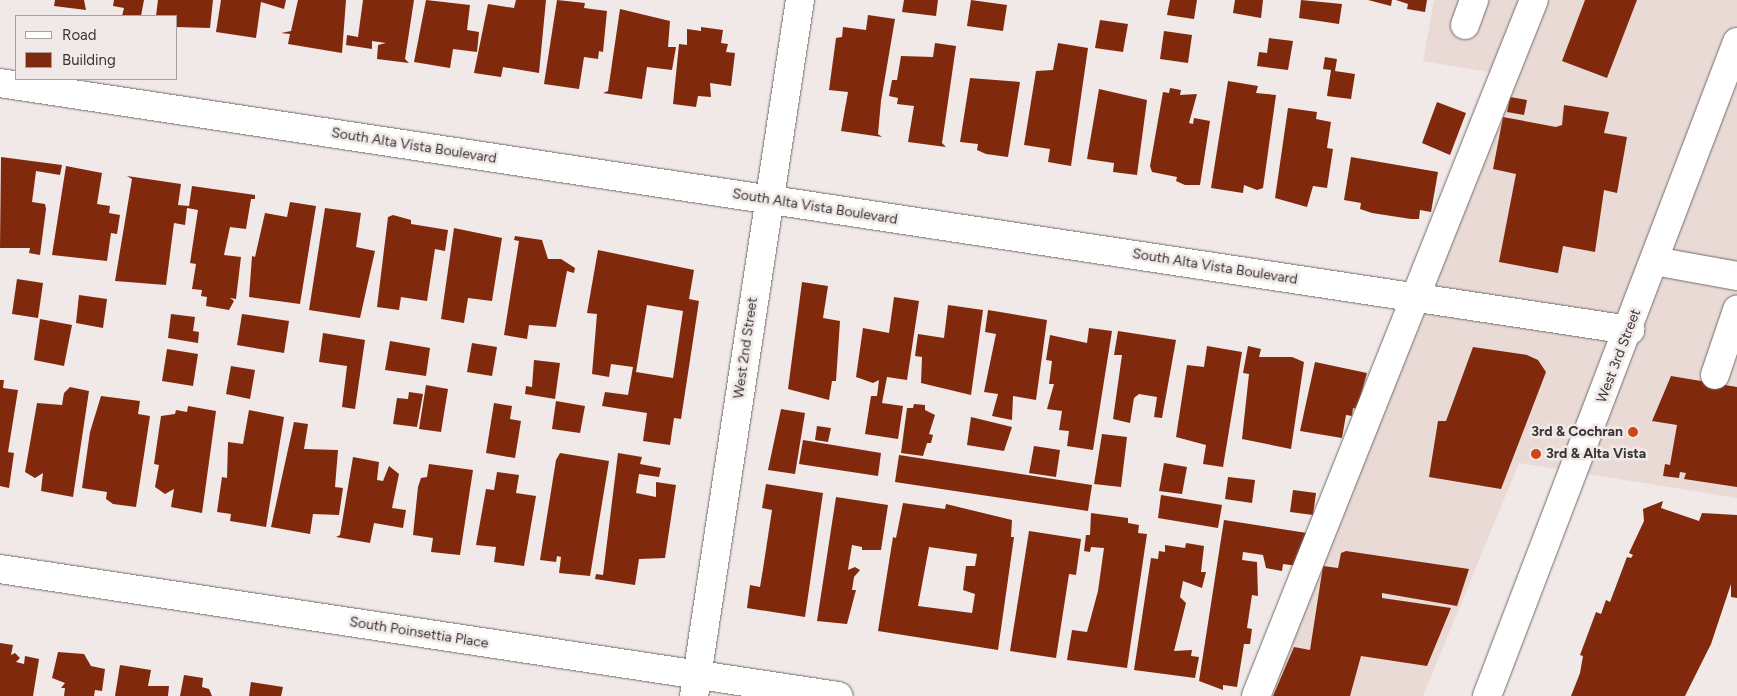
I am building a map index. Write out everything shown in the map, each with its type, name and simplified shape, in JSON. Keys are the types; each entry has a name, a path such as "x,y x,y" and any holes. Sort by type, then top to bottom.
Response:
{"street":[{"name":"West 2nd Street","path":"696,686 768,199 800,0"},
{"path":"1465,25 1474,0"},
{"path":"1256,696 1534,0"},
{"name":"West 3rd Street","path":"1487,696 1630,330 1654,261 1737,42"},
{"name":"South Alta Vista Boulevard","path":"0,84 1630,330"},
{"path":"1654,261 1737,276"},
{"path":"1715,375 1737,310"},
{"name":"South Poinsettia Place","path":"0,569 696,686 838,696"}],"shaded area":[{"path":"1434,0 1737,0 1737,498 1519,463 1423,696 1255,696 1500,74 1423,61"}],"building":[{"path":"55,0 84,0 86,10 54,6"},
{"path":"114,0 144,0 141,15 122,15 124,8 113,6"},
{"path":"158,0 213,0 210,28 178,27 178,15 156,15"},
{"path":"221,0 286,0 284,9 261,2 256,38 216,32"},
{"path":"298,0 346,0 342,53 288,44 290,34 281,33 291,31"},
{"path":"363,0 414,0 405,59 409,63 377,59 378,45 386,43 372,41 372,49 346,45 347,35 358,37"},
{"path":"426,0 470,5 467,30 479,32 477,52 453,49 450,68 414,62"},
{"path":"516,0 546,0 539,73 503,67 501,77 474,73 488,4 514,8"},
{"path":"557,0 585,3 584,8 607,11 603,52 599,51 598,59 584,57 579,89 544,84"},
{"path":"904,0 938,0 936,16 902,12"},
{"path":"971,0 1007,5 1003,31 967,26"},
{"path":"1170,0 1197,0 1194,19 1167,15"},
{"path":"1235,0 1263,0 1261,18 1233,13"},
{"path":"1301,0 1342,4 1339,24 1299,18"},
{"path":"1368,0 1392,0 1391,6"},
{"path":"1396,0 1427,0 1425,12 1407,9 1408,4"},
{"path":"1585,0 1637,0 1607,78 1562,61"},
{"path":"620,9 670,21 668,47 676,47 672,70 647,67 642,99 603,93 608,91"},
{"path":"868,15 895,19 881,101 878,134 882,137 841,131 848,92 829,90 836,38 842,37 843,27 866,30"},
{"path":"1100,20 1128,24 1123,52 1095,48"},
{"path":"701,27 723,30 721,43 728,44 726,52 735,53 731,86 710,83 711,97 698,96 696,107 673,104 679,44 687,45 687,29 701,31"},
{"path":"1164,31 1192,35 1188,63 1160,59"},
{"path":"1269,38 1293,41 1288,70 1257,66 1259,52 1267,53"},
{"path":"935,43 956,46 942,143 946,147 908,142 914,106 897,104 898,98 889,96 892,80 897,80 901,56 933,57"},
{"path":"1058,43 1088,48 1071,166 1048,162 1050,149 1024,145 1036,71 1053,70"},
{"path":"1325,57 1337,59 1335,71 1355,74 1351,99 1327,96 1331,70 1323,69"},
{"path":"970,78 1020,82 1008,157 986,154 977,150 978,144 960,142"},
{"path":"1228,81 1258,86 1256,93 1276,95 1263,188 1257,190 1244,185 1243,193 1211,188"},
{"path":"1170,88 1181,90 1180,95 1197,94 1189,123 1193,124 1194,118 1210,121 1200,185 1185,185 1176,181 1177,177 1152,172 1150,166 1163,92 1169,93"},
{"path":"1099,89 1147,100 1137,175 1113,172 1114,163 1087,159"},
{"path":"1510,97 1527,100 1524,115 1507,112"},
{"path":"1437,102 1466,113 1450,155 1422,143"},
{"path":"1564,105 1609,112 1604,133 1627,137 1617,193 1604,190 1595,252 1563,246 1558,273 1499,262 1516,174 1493,169 1503,117 1556,127 1562,125"},
{"path":"1288,108 1317,112 1316,119 1331,122 1327,148 1333,149 1327,188 1313,186 1307,207 1275,198"},
{"path":"1,157 62,165 60,175 36,171 32,202 45,204 46,209 40,255 29,253 30,248 0,248"},
{"path":"1351,157 1438,172 1431,212 1420,210 1419,219 1411,219 1372,213 1360,209 1361,203 1344,200"},
{"path":"66,166 102,173 97,204 110,206 109,213 120,215 117,234 111,233 107,261 52,255"},
{"path":"127,176 181,184 178,205 189,206 192,186 255,195 255,199 251,199 246,229 230,227 224,255 241,257 236,299 230,298 234,301 229,310 206,306 207,297 201,296 202,290 192,289 196,264 190,263 198,210 187,208 185,225 174,223 166,285 115,281 132,179"},
{"path":"290,202 316,206 300,304 249,297 252,256 255,257 265,213 287,217"},
{"path":"325,208 361,213 356,247 375,251 360,318 309,310"},
{"path":"393,215 411,220 411,224 448,230 445,251 435,249 427,301 401,297 399,310 377,307 388,217"},
{"path":"454,228 502,238 492,301 468,298 464,323 441,319"},
{"path":"515,236 542,240 548,259 561,259 575,268 574,273 567,271 556,327 529,325 527,339 504,335 519,241 514,240"},
{"path":"598,250 694,270 689,299 699,301 681,419 674,418 670,445 643,441 647,413 602,406 605,392 628,395 633,367 611,364 609,377 592,374 597,314 587,313","holes":["647,305 683,311 673,378 636,372"]},
{"path":"17,279 43,283 38,318 12,314"},
{"path":"802,282 828,286 823,318 840,321 836,381 832,381 829,400 788,389"},
{"path":"79,295 107,299 103,328 76,323"},
{"path":"894,297 919,301 907,380 887,377 882,403 903,406 898,439 865,434 871,396 877,396 879,380 873,383 856,377 863,328 889,333"},
{"path":"948,305 983,310 971,395 921,383 922,357 915,356 918,334 944,338"},
{"path":"988,310 1047,320 1036,400 1013,396 1012,420 992,416 998,394 984,392 996,334 985,332"},
{"path":"171,314 195,317 193,331 199,332 198,343 168,338"},
{"path":"242,314 289,321 284,353 237,345"},
{"path":"40,319 72,325 64,366 34,360"},
{"path":"1089,328 1112,331 1093,450 1067,446 1069,431 1059,430 1062,411 1047,409 1054,384 1049,384 1052,361 1046,360 1050,335 1087,343"},
{"path":"1118,331 1176,340 1162,418 1154,417 1157,397 1139,394 1134,398 1130,423 1113,419 1122,355 1114,355"},
{"path":"323,333 365,340 355,409 342,407 347,366 319,362"},
{"path":"390,341 430,348 426,376 385,370"},
{"path":"472,343 497,347 492,376 467,372"},
{"path":"1207,346 1242,352 1223,467 1203,464 1206,445 1176,437 1187,365 1204,367"},
{"path":"1248,346 1261,349 1259,357 1292,357 1304,362 1291,449 1242,439 1249,374 1243,373"},
{"path":"1473,347 1527,355 1538,360 1546,372 1501,489 1429,477 1438,421 1446,421"},
{"path":"167,349 198,354 193,386 162,381"},
{"path":"534,360 560,363 555,399 525,394 526,386 532,387"},
{"path":"1315,362 1367,373 1357,409 1353,408 1352,416 1346,415 1342,438 1300,431"},
{"path":"231,366 255,370 250,399 226,394"},
{"path":"1671,376 1737,387 1737,487 1684,479 1686,473 1680,472 1679,478 1663,476 1665,464 1670,465 1677,425 1652,421"},
{"path":"0,380 4,380 3,388 18,390 8,452 14,453 9,488 0,486"},
{"path":"426,385 448,389 441,432 419,429"},
{"path":"70,387 89,391 73,497 41,491 43,473 35,478 25,472 37,403 62,405 64,393"},
{"path":"409,392 423,394 417,427 393,424 397,398 408,399"},
{"path":"101,396 140,401 138,414 150,416 136,507 113,504 106,499 107,492 82,488 90,432"},
{"path":"556,401 585,406 580,433 552,429"},
{"path":"494,403 512,406 510,419 521,421 515,458 486,453"},
{"path":"914,404 925,405 925,410 935,415 929,434 933,435 931,443 927,443 923,456 901,453 907,408 913,408"},
{"path":"188,406 216,411 202,513 171,507 174,489 165,494 155,487 159,465 154,464 161,416 175,414 176,410 187,412"},
{"path":"781,409 805,413 795,474 768,470"},
{"path":"249,410 284,417 266,527 230,521 231,514 217,512 222,477 227,478 228,442 243,444"},
{"path":"971,417 1012,427 1004,451 967,445"},
{"path":"294,422 308,424 304,449 338,450 335,487 343,488 339,515 313,514 310,534 271,527"},
{"path":"817,426 831,428 828,442 815,440"},
{"path":"1102,434 1127,437 1121,487 1094,484"},
{"path":"803,440 881,453 878,476 799,464"},
{"path":"1034,446 1060,450 1056,477 1029,473"},
{"path":"560,453 609,461 590,576 559,573 561,557 557,556 556,562 540,560 556,460"},
{"path":"618,453 642,457 640,464 661,468 659,477 639,474 636,493 656,497 656,482 676,485 665,558 639,559 635,585 595,579 596,574 603,575"},
{"path":"899,455 1092,485 1088,511 895,482"},
{"path":"353,457 379,462 377,480 383,481 389,466 399,474 392,508 406,510 403,528 374,523 370,543 336,537 340,535"},
{"path":"1164,463 1187,467 1182,494 1159,491"},
{"path":"429,464 473,470 460,555 431,552 433,538 413,535 418,487 421,478 427,477"},
{"path":"497,472 519,475 516,493 536,496 524,566 494,562 496,547 476,545 486,489 494,490"},
{"path":"1228,477 1255,480 1252,503 1225,499"},
{"path":"766,484 823,493 805,617 747,608 750,585 760,587 763,569 772,510 762,508"},
{"path":"1293,490 1316,493 1313,515 1290,512"},
{"path":"1161,495 1222,505 1218,528 1158,518"},
{"path":"836,497 888,505 881,550 862,550 862,547 852,545 848,570 855,567 860,570 854,577 852,590 856,590 847,624 817,621"},
{"path":"1663,501 1661,508 1699,521 1702,513 1737,515 1737,598 1731,597 1731,584 1711,644 1685,696 1571,696 1580,673 1583,656 1580,655 1596,612 1601,614 1606,600 1610,602 1627,557 1631,558 1633,555 1629,553 1644,521 1643,509"},
{"path":"903,503 945,509 946,504 1012,520 1011,537 1014,537 998,650 878,631 893,537 896,538","holes":["929,547 977,554 975,566 966,566 963,590 975,594 972,613 918,606"]},
{"path":"1091,513 1128,518 1128,523 1139,525 1138,533 1147,534 1127,668 1067,660 1072,630 1087,632 1098,591 1104,548 1091,547 1090,552 1084,551 1086,535 1090,535"},
{"path":"1224,520 1307,533 1298,566 1283,564 1282,571 1266,568 1263,555 1243,552 1242,560 1257,562 1258,596 1252,595 1247,628 1252,629 1250,644 1244,644 1237,687 1223,685 1223,690 1199,681"},
{"path":"1029,531 1081,539 1076,575 1069,574 1056,658 1010,651"},
{"path":"1186,543 1204,546 1201,572 1206,572 1202,588 1183,581 1180,597 1186,603 1174,651 1192,650 1191,656 1199,657 1195,678 1134,670 1151,558 1158,559 1159,551 1165,552 1165,545 1185,548"},
{"path":"1346,551 1469,569 1457,606 1382,593 1382,598 1451,608 1427,666 1361,656 1350,696 1273,696 1294,647 1310,650 1323,566 1338,568 1341,553"},
{"path":"0,643 13,645 11,655 15,653 20,658 16,662 24,664 25,656 39,659 33,696 0,696"},
{"path":"58,652 84,654 91,666 105,669 102,691 95,690 94,696 64,696 65,688 61,688 65,683 52,678"},
{"path":"120,665 151,670 148,686 169,686 168,696 115,696"},
{"path":"184,675 203,678 202,687 209,689 212,696 180,696"},
{"path":"251,682 283,687 281,696 249,696"}],"place":[{"name":"3rd & Cochran","path":"1633,432"},
{"name":"3rd & Alta Vista","path":"1536,454"}]}
